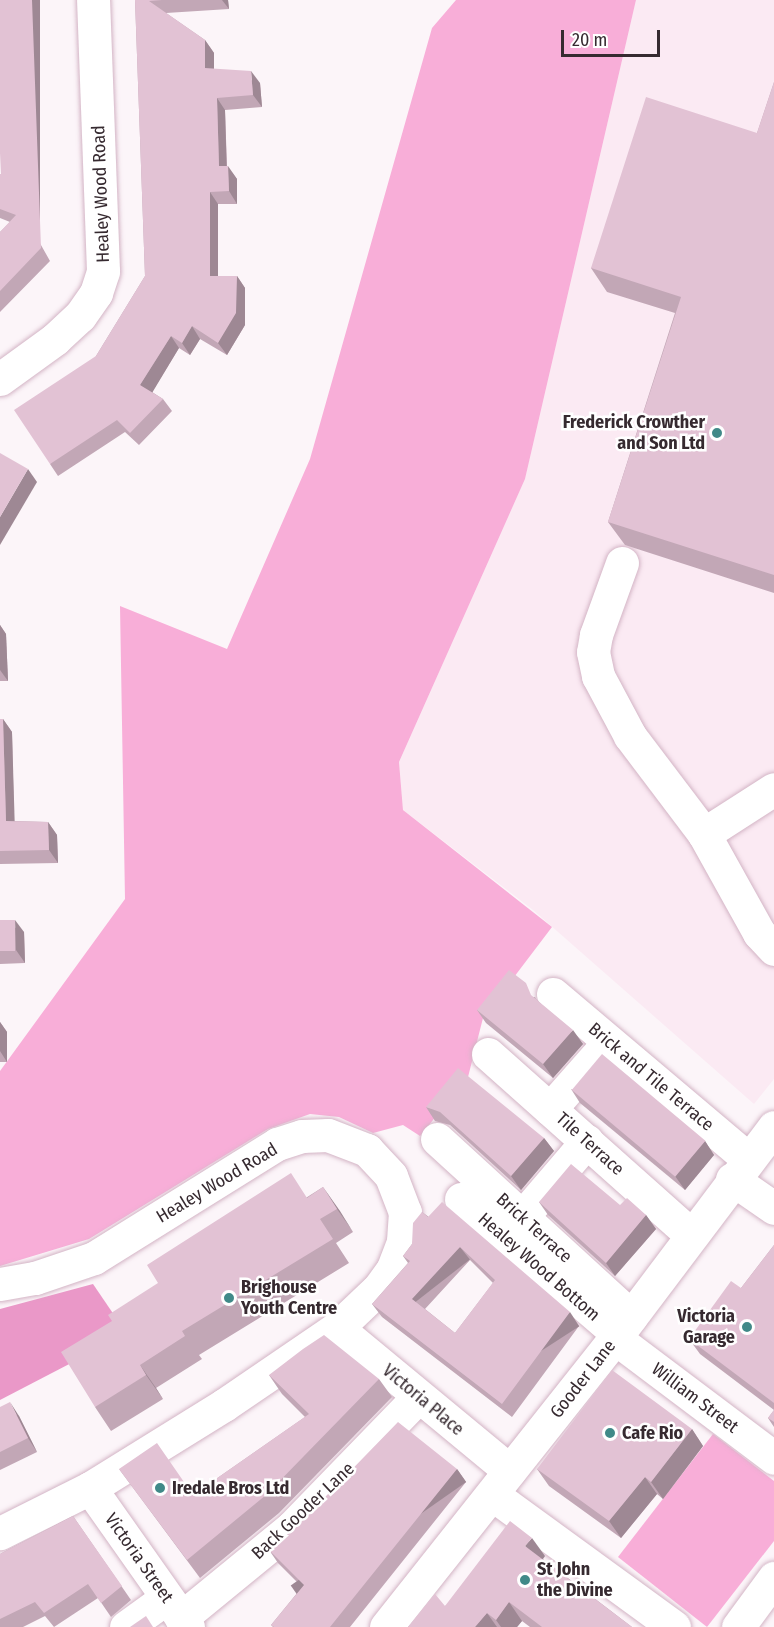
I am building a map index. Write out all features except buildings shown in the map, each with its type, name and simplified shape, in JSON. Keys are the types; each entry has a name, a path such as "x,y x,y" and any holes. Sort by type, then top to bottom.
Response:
{"street":[{"name":"Healey Wood Road","path":"0,379 56,339 80,316 96,293 104,271 93,0"},
{"path":"622,563 596,635 593,652 598,676 630,736 704,834 759,933 774,949"},
{"path":"704,834 774,789"},
{"name":"Brick and Tile Terrace","path":"554,994 609,1041 740,1169 774,1209"},
{"path":"550,1109 609,1041"},
{"name":"Tile Terrace","path":"488,1054 692,1234"},
{"name":"Gooder Lane","path":"386,1627 502,1483 774,1127"},
{"name":"Healey Wood Road","path":"0,1284 35,1278 94,1258 277,1144 302,1136 328,1135 367,1150 381,1162 400,1194 405,1212 403,1242 392,1270 378,1289 337,1328 90,1488 0,1533"},
{"name":"Brick Terrace","path":"437,1139 519,1232"},
{"path":"519,1232 587,1141"},
{"name":"Healey Wood Bottom","path":"461,1199 519,1232 621,1329"},
{"name":"Victoria Place","path":"337,1328 418,1397 502,1483 673,1627"},
{"name":"William Street","path":"621,1329 774,1458"},
{"name":"Back Gooder Lane","path":"126,1627 178,1614 292,1527 418,1397"},
{"name":"Victoria Street","path":"90,1488 178,1614"},
{"path":"738,1627 774,1578"}],"shaded area":[{"path":"456,0 636,0 525,479 399,762 403,810 552,927 483,1018 468,1077 420,1136 403,1125 373,1133 339,1117 310,1114 268,1129 89,1239 0,1266 0,1071 125,899 120,606 227,649 310,459 432,28"},
{"path":"636,0 774,0 774,1079 754,1104 533,910 403,810 399,762 525,479"},
{"path":"93,1284 127,1334 0,1400 0,1309"},
{"path":"713,1434 774,1481 774,1541 707,1627 618,1557"}],"place":[{"name":"Frederick Crowther and Son Ltd","path":"717,433"},
{"name":"Brighouse Youth Centre","path":"229,1298"},
{"name":"Victoria Garage","path":"747,1327"},
{"name":"Cafe Rio","path":"610,1433"},
{"name":"Iredale Bros Ltd","path":"160,1488"},
{"name":"St John the Divine","path":"525,1580"}]}
